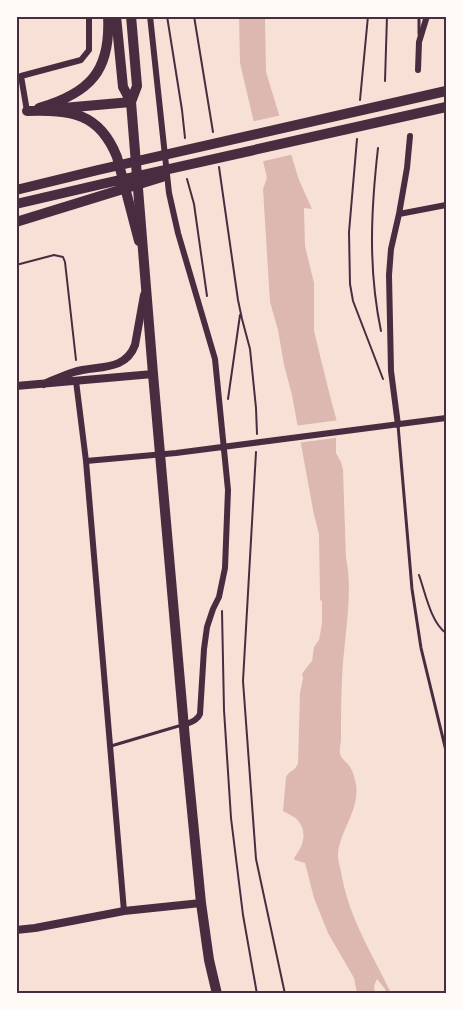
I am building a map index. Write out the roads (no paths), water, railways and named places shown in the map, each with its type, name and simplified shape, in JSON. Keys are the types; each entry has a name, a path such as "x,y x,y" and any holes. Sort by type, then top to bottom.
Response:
{"main road":[{"path":"22,111 42,107 69,96 95,77 107,50 108,16"},
{"path":"116,16 123,87 131,102 201,903 209,960 217,993"},
{"path":"131,16 137,86 131,102"},
{"path":"16,190 447,91"},
{"path":"22,111 131,102"},
{"path":"16,204 103,189 254,149 447,107"},
{"path":"22,111 68,112 88,119 104,131 117,157 144,257"},
{"path":"16,184 98,170"},
{"path":"16,222 103,189"}],"street":[{"path":"22,111 21,76 81,60 89,50 89,16"},
{"path":"150,16 169,193 180,242 215,359 228,490 225,568 219,597 207,627 200,714 193,722 184,725"},
{"path":"418,70 419,42 427,16"},
{"path":"398,425 391,371 389,275 391,249 407,168 410,136"},
{"path":"399,214 447,205"},
{"path":"44,384 75,371 123,362 133,351 135,345 146,285"},
{"path":"16,386 153,374"},
{"path":"76,381 86,461 124,911"},
{"path":"86,461 176,453 447,418"},
{"path":"16,930 124,911 201,903"}],"lane":[{"path":"419,16 419,42"},
{"path":"398,425 412,589 421,648 447,751"},
{"path":"110,746 184,725"}]}
